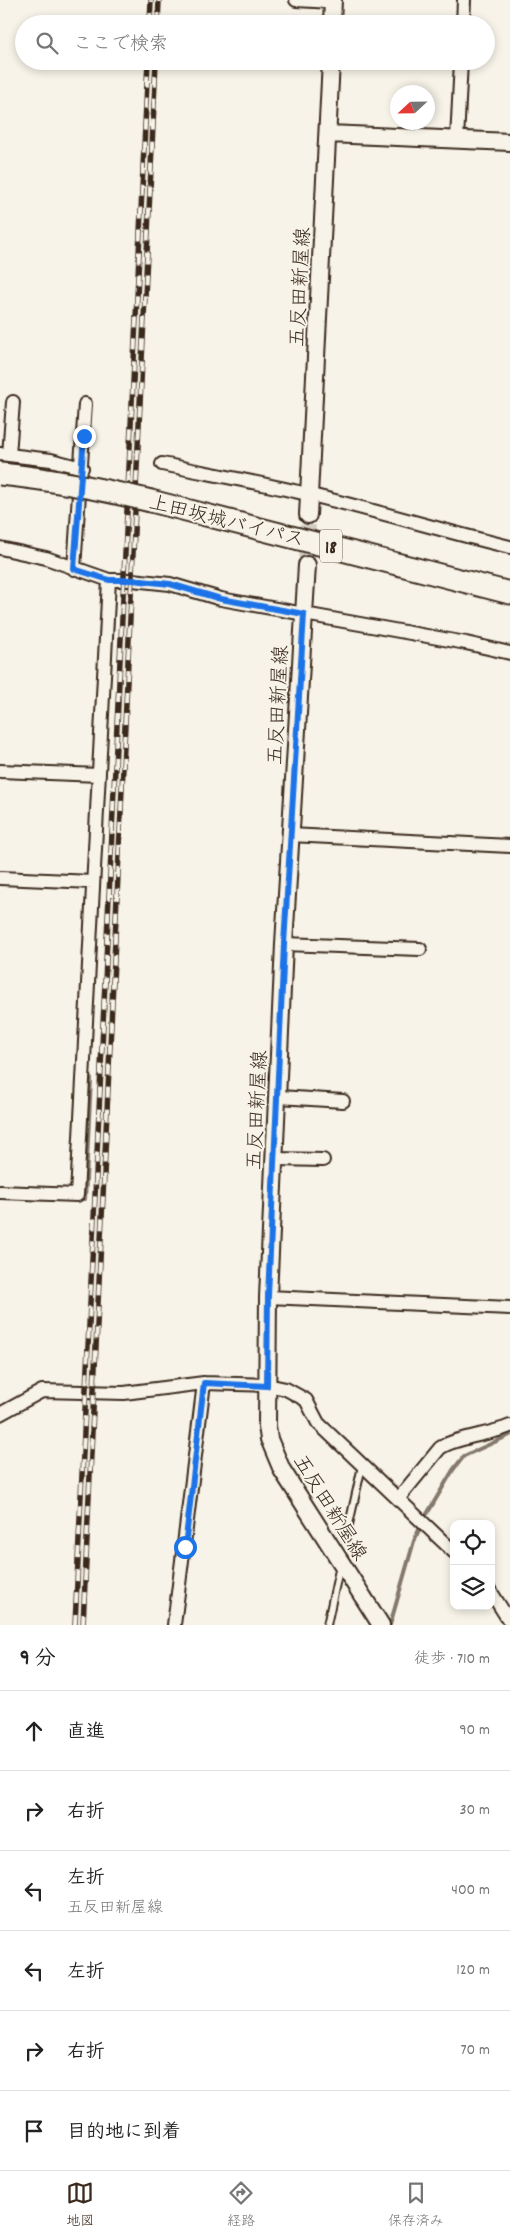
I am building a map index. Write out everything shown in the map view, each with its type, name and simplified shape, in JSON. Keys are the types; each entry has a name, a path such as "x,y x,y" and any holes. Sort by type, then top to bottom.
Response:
{"highway":[{"name":"上田坂城バイパス","path":"3,461 72,484 150,501 510,592"}],"street":[{"path":"296,0 333,1 332,15"},
{"path":"463,15 464,0"},
{"name":"五反田新屋線","path":"308,515 329,134 331,70"},
{"path":"457,140 461,70"},
{"path":"329,134 510,142"},
{"path":"13,402 3,461 51,460 82,468"},
{"path":"74,569 85,404"},
{"path":"162,464 310,495 396,516 454,534 510,547"},
{"path":"0,548 46,558 109,580 132,580 170,584 221,599 466,643 510,653"},
{"name":"五反田新屋線","path":"306,565 284,944 279,1098 268,1296 267,1426 274,1455 293,1489 381,1625"},
{"path":"0,1192 77,1195 109,580"},
{"path":"0,771 99,775"},
{"path":"290,835 510,846"},
{"path":"0,878 93,882"},
{"path":"284,944 420,950"},
{"path":"279,1098 343,1101"},
{"path":"276,1159 323,1160"},
{"path":"268,1296 510,1308"},
{"path":"174,1625 204,1383"},
{"path":"0,1414 42,1391 124,1393 204,1383 267,1386 286,1389 306,1400 318,1423 450,1548"},
{"path":"398,1499 440,1448 448,1443 496,1432 510,1426"},
{"path":"495,1598 510,1622"}],"lane":[{"path":"346,1538 362,1464"},
{"path":"328,1625 341,1563"}],"waterway":[{"path":"83,1199 85,1199 91,1079"},
{"path":"424,1519 453,1470 464,1456 510,1435"},
{"path":"390,1625 414,1541 421,1525"}],"tunnel":[{"path":"307,565 308,515"}],"railway":[{"path":"150,15 151,0"},
{"path":"158,15 159,0"},
{"path":"75,1625 148,70"},
{"path":"83,1625 156,70"}],"route":[{"path":"84,436 74,569 109,580 132,580 170,584 203,595 304,614 284,944 279,1098 268,1296 267,1386 204,1383 185,1547"}]}
